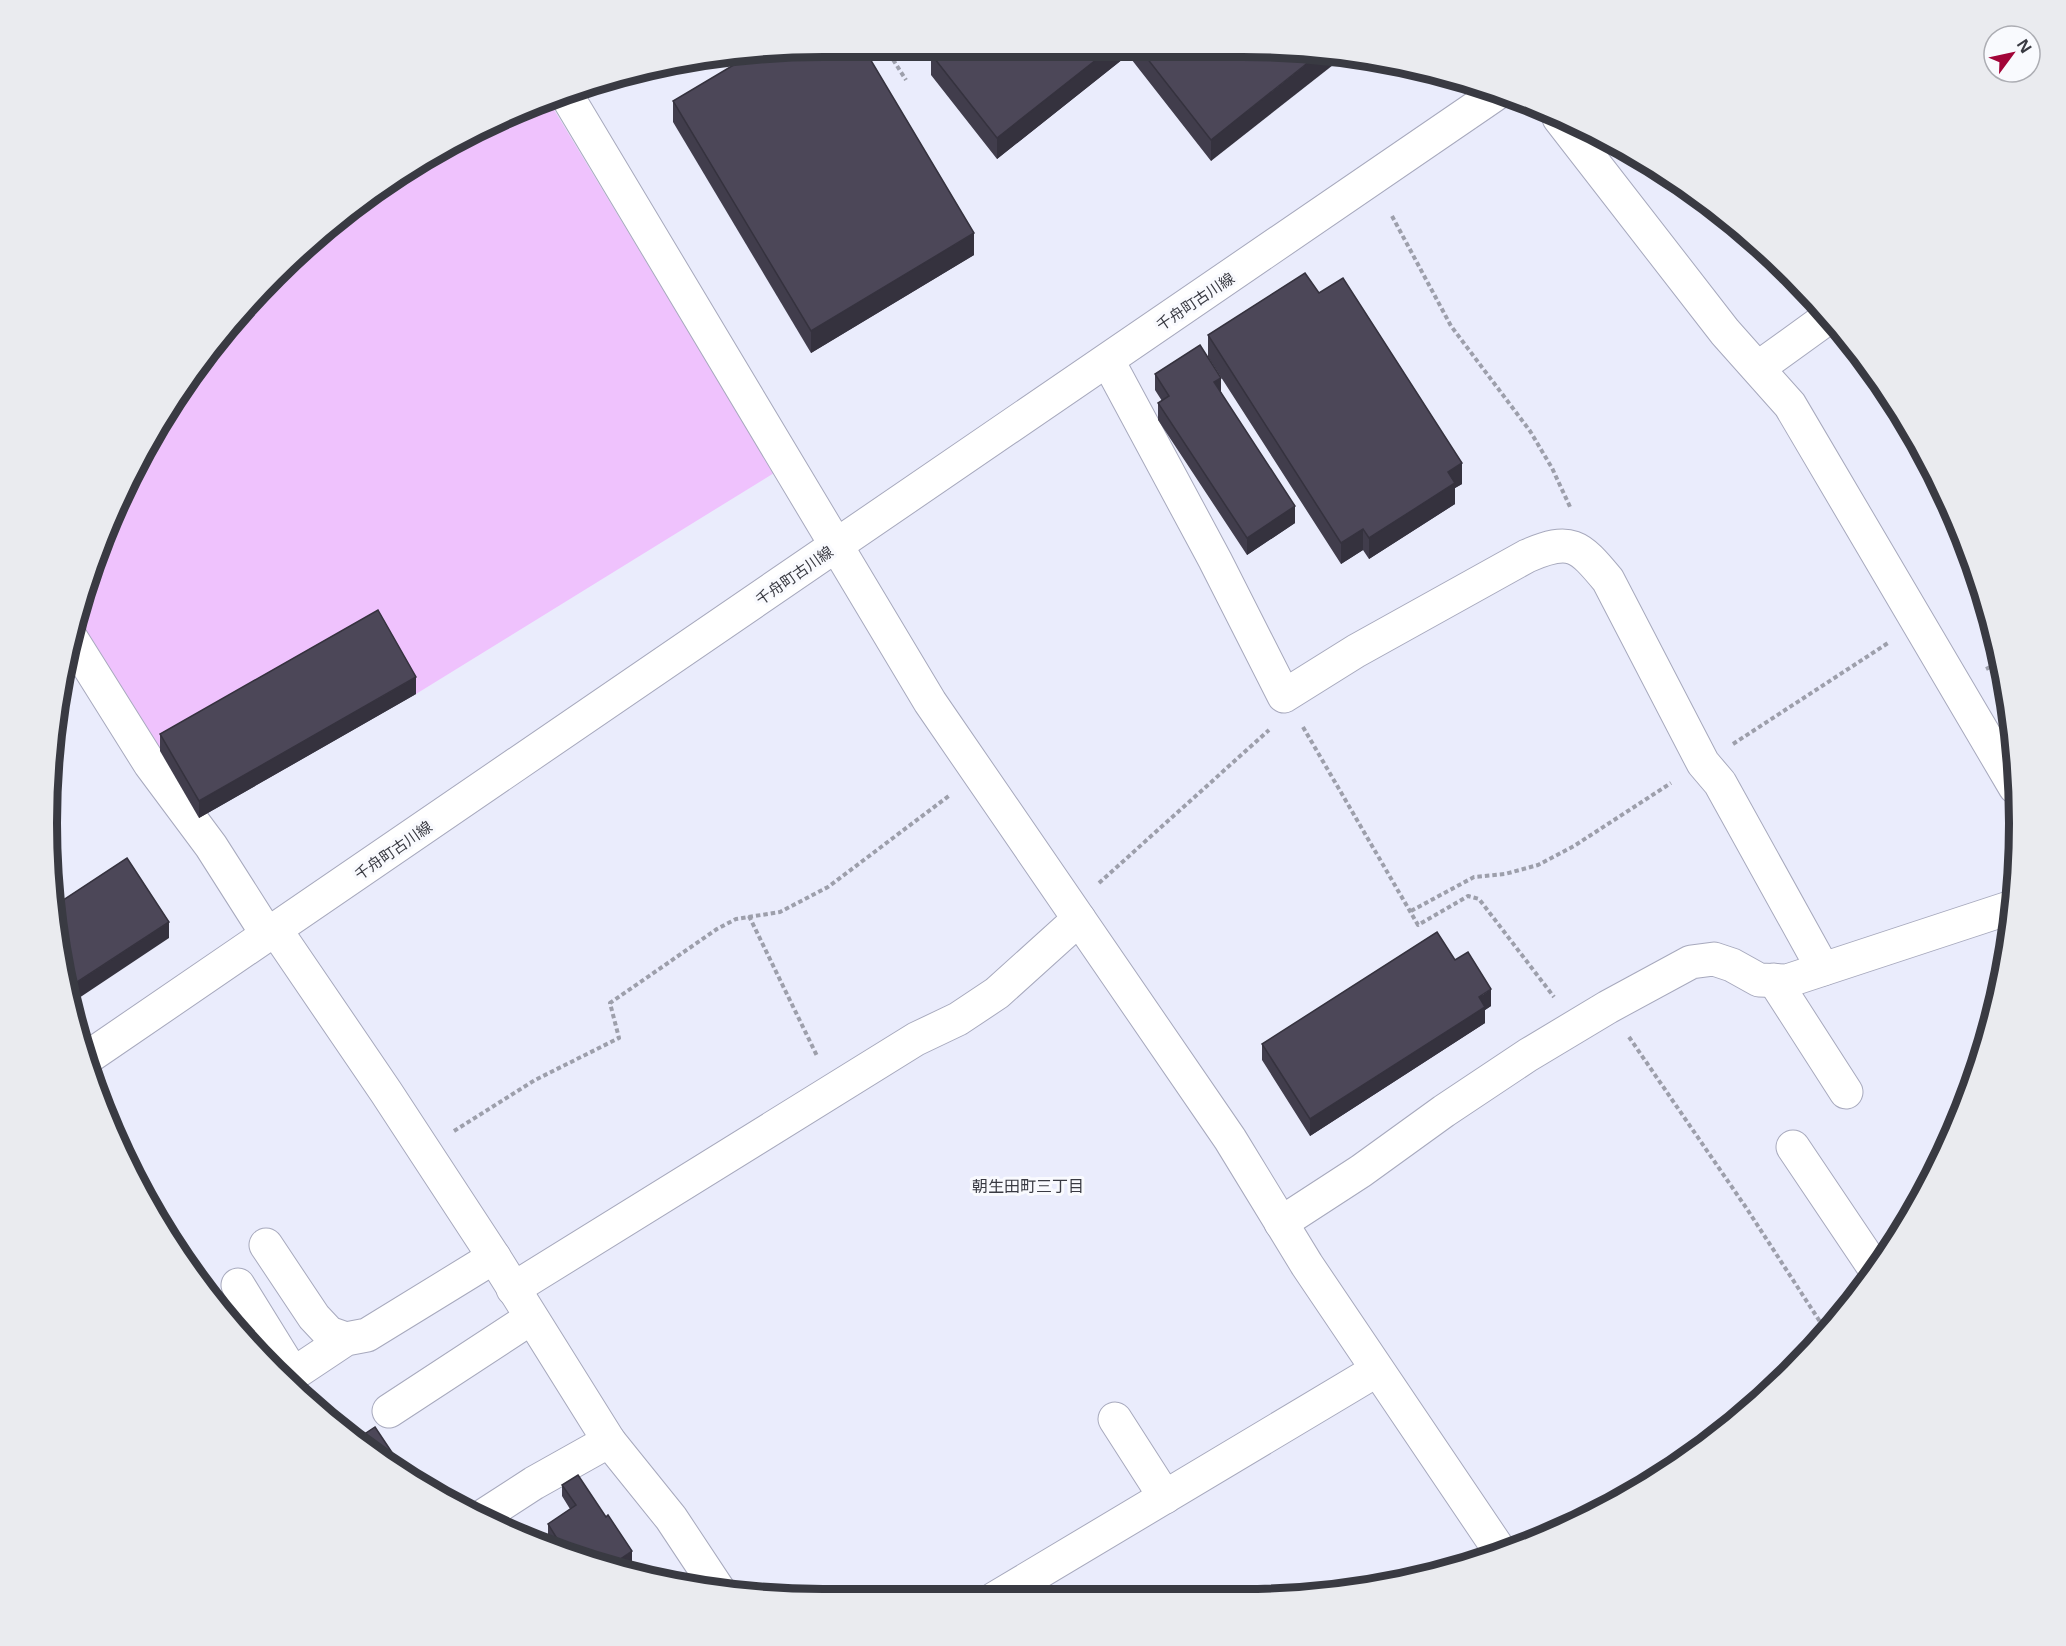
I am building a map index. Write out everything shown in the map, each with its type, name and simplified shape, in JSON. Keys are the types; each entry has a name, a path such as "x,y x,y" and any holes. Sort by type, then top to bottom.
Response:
{"street":[{"name":"千舟町古川線","path":"93,1054 1490,98"},
{"path":"570,101 930,702 1230,1139 1281,1223 1377,1370 1496,1545"},
{"path":"1568,130 1725,332 1790,405 2006,768"},
{"path":"1758,368 1822,322"},
{"path":"1108,361 1288,702 1356,651 1527,556 1547,547 1563,545 1586,554 1608,580 1702,763 1720,783 1823,969"},
{"path":"78,649 150,764 211,846 424,1150 609,1441 671,1518 712,1580"},
{"path":"1281,1223 1361,1171 1444,1111 1528,1055 1690,962 1714,959 1732,965 1759,980 1787,981 2003,910"},
{"path":"513,1289 916,1039 958,1019 997,993 1075,913"},
{"path":"1774,980 1846,1092"},
{"path":"1793,1147 1870,1262"},
{"path":"266,1245 314,1317 329,1333 346,1339"},
{"path":"292,1375 346,1339 367,1335 494,1257"},
{"path":"238,1285 287,1370"},
{"path":"389,1411 531,1317"},
{"path":"1011,1589 1377,1370"},
{"path":"1115,1419 1165,1497"},
{"path":"489,1512 534,1483 609,1441"}],"path":[{"path":"891,57 906,80"},
{"path":"1392,216 1452,326 1530,431 1552,468 1575,518 1571,548"},
{"path":"1075,913 1288,702 1418,925 1468,896 1479,899 1556,1000 1549,1018 1560,1036"},
{"path":"424,1150 536,1080 619,1038 610,1003 717,929 736,919 780,912 828,887 979,773"},
{"path":"749,916 833,1091"},
{"path":"1608,1007 1748,1209 1822,1325"}],"shaded area":[{"path":"552,107 774,473 416,694 378,627 160,751 95,654 82,630 115,530 136,484 186,397 247,318 281,281 318,247 397,186 484,136"}],"building":[{"path":"869,57 974,233 811,331 673,101 738,63 773,59"},
{"path":"933,57 1100,57 997,138"},
{"path":"1146,57 1243,57 1310,61 1211,140"},
{"path":"1305,273 1319,293 1343,278 1462,463 1448,472 1455,483 1369,538 1363,529 1341,543 1208,335"},
{"path":"1200,345 1221,378 1214,382 1295,506 1247,538 1158,403 1169,396 1155,374"},
{"path":"378,610 416,677 199,801 160,734"},
{"path":"127,858 169,922 75,984 62,901"},
{"path":"1437,932 1455,960 1468,952 1491,989 1479,997 1485,1007 1310,1119 1262,1044"},
{"path":"375,1427 397,1460 363,1435"},
{"path":"578,1475 632,1551 618,1561 559,1541 548,1524 576,1505 562,1485"}],"district":[{"name":"朝生田町三丁目","path":"1028,1186"}]}
